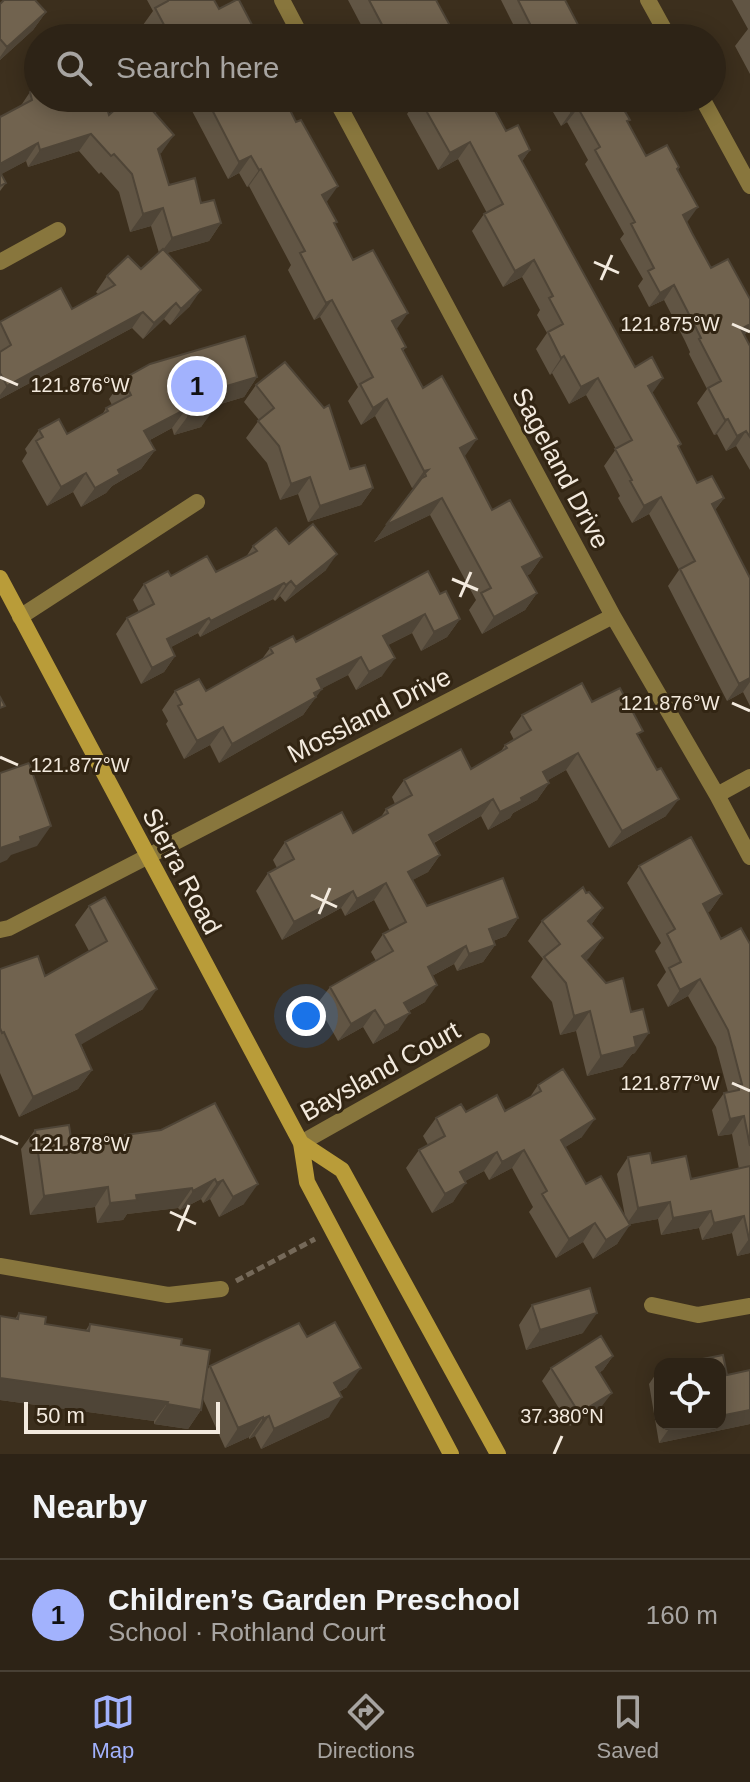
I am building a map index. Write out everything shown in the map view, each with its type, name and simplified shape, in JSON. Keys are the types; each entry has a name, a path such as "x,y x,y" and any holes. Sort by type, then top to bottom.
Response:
{"main road":[{"name":"Sierra Road","path":"0,578 301,1143 307,1182 451,1454"},
{"name":"Sierra Road","path":"301,1143 342,1170 498,1454"}],"street":[{"path":"282,0 295,24"},
{"path":"648,0 661,24"},
{"name":"Sageland Drive","path":"343,112 613,616 750,857"},
{"path":"710,112 750,186"},
{"path":"0,262 58,230"},
{"path":"20,617 197,502"},
{"name":"Mossland Drive","path":"0,930 613,616"},
{"path":"717,795 750,777"},
{"name":"Baysland Court","path":"301,1143 482,1041"},
{"path":"0,1266 168,1295 221,1289"},
{"path":"652,1305 698,1315 750,1306"}],"path":[{"path":"221,1289 333,1229"}],"building":[{"path":"4,0 35,0 46,12 33,24 24,24 24,32 7,47 0,39 0,4"},
{"path":"214,0 219,9 239,0 252,24 164,24 155,8 168,1"},
{"path":"369,0 436,0 449,24 382,24"},
{"path":"518,0 565,0 578,24 530,24"},
{"path":"24,104 24,112 108,112 109,115 112,112 154,112 174,135 158,149 169,185 195,178 201,203 214,200 221,223 172,238 163,208 143,214 132,174 91,134 40,150 38,143 0,164 0,117"},
{"path":"213,112 291,112 296,122 301,120 338,186 322,195 353,260 373,250 408,313 392,321 406,347 402,349 423,388 442,376 477,439 460,448 492,510 510,500 542,557 522,567 537,593 494,617 481,593 491,588 442,498 386,525 428,470 424,471 387,399 373,408 360,384 373,377 332,300 326,303 300,253 305,251 261,169 251,156 239,162"},
{"path":"427,112 496,112 506,131 518,125 530,150 519,156 635,367 652,357 663,378 648,386 681,444 678,446 697,483 712,476 724,498 712,504 750,578 750,678 739,684 680,569 695,561 661,497 644,506 630,481 615,449 632,440 598,378 581,387 564,356 561,358 548,332 563,324 549,298 553,296 534,260 515,271 484,214 503,204 470,142 450,153"},
{"path":"580,112 625,112 646,156 667,145 698,207 683,215 692,233 711,268 728,259 750,299 750,324 741,329 750,346 750,437 746,431 737,436 708,388 721,381 674,285 660,293 648,271 654,268 631,224 635,222 595,150 600,147"},
{"path":"0,172 6,183 0,186"},
{"path":"163,249 201,290 181,309 176,303 154,323 143,312 7,386 0,373 0,352 11,345 0,322 61,288 72,309 115,285 107,276 128,256 141,269"},
{"path":"245,336 257,377 210,391 215,408 188,416 186,409 144,431 155,450 118,470 120,474 95,488 86,473 61,487 36,441 43,437 39,430 59,419 67,434 131,395 123,379 150,364"},
{"path":"285,362 324,408 329,405 350,469 365,465 373,488 320,506 310,477 291,484 279,446 258,421 274,408 256,385"},
{"path":"313,524 337,554 296,587 291,581 286,585 284,583 211,621 209,618 167,639 175,656 152,668 127,618 154,604 144,584 168,571 171,576 207,556 216,572 257,551 253,546 276,528 289,544"},
{"path":"428,571 440,594 446,591 460,619 434,632 425,614 383,636 395,658 369,672 361,657 317,679 322,689 314,693 316,697 232,744 223,727 197,741 178,706 182,704 175,691 199,679 206,691 273,653 270,648 293,636 296,642"},
{"path":"582,683 592,702 620,688 643,731 637,734 657,770 661,768 679,799 622,831 578,753 543,772 549,783 521,798 522,801 500,812 493,799 429,835 440,855 408,872 427,906 503,878 518,918 489,929 495,945 469,954 466,946 428,967 437,985 404,1003 410,1013 385,1026 375,1010 351,1024 330,987 393,951 383,934 406,922 386,883 357,899 353,891 294,922 268,873 294,859 285,842 342,812 353,833 412,795 404,780 461,749 471,769 531,730 522,715"},
{"path":"29,763 51,826 0,848 0,773"},
{"path":"691,837 722,894 703,904 721,939 741,928 750,944 750,1146 744,1116 730,1119 724,1093 739,1090 738,1084 742,1084 728,1030 700,979 680,990 669,968 681,962 667,934 675,929 639,866"},
{"path":"583,887 603,908 588,921 603,938 582,956 606,983 623,978 631,1012 643,1009 649,1033 634,1037 636,1047 601,1056 590,1011 574,1016 566,983 544,957 560,944 542,921"},
{"path":"105,897 157,989 76,1035 92,1070 33,1097 0,1028 0,969 38,956 45,976 107,941 89,906"},
{"path":"563,1069 595,1119 561,1140 586,1184 601,1176 630,1225 606,1240 595,1223 569,1239 542,1194 547,1191 524,1150 502,1162 497,1152 460,1172 466,1183 445,1194 419,1150 445,1136 436,1118 461,1104 466,1112 497,1095 505,1111 541,1091 538,1085"},
{"path":"215,1103 258,1184 233,1197 223,1180 217,1183 215,1179 193,1191 192,1188 136,1195 137,1200 110,1203 108,1187 44,1196 35,1130 69,1125 72,1145 126,1139 125,1135 161,1130"},
{"path":"650,1153 652,1163 686,1156 691,1179 750,1166 750,1238 744,1216 714,1223 711,1211 673,1218 670,1202 638,1208 628,1157"},
{"path":"590,1288 597,1313 540,1330 532,1305"},
{"path":"19,1313 46,1317 45,1324 89,1331 90,1324 182,1339 181,1345 210,1350 201,1410 168,1402 0,1378 0,1316 18,1319"},
{"path":"335,1322 361,1368 334,1383 342,1397 274,1429 269,1416 238,1428 210,1366 299,1323 307,1337"},
{"path":"601,1336 613,1356 596,1367 612,1393 579,1413 551,1368"},
{"path":"726,1370 727,1375 750,1370 750,1410 726,1415"}],"place":[{"name":"Children’s Garden Preschool","path":"197,386"}]}
